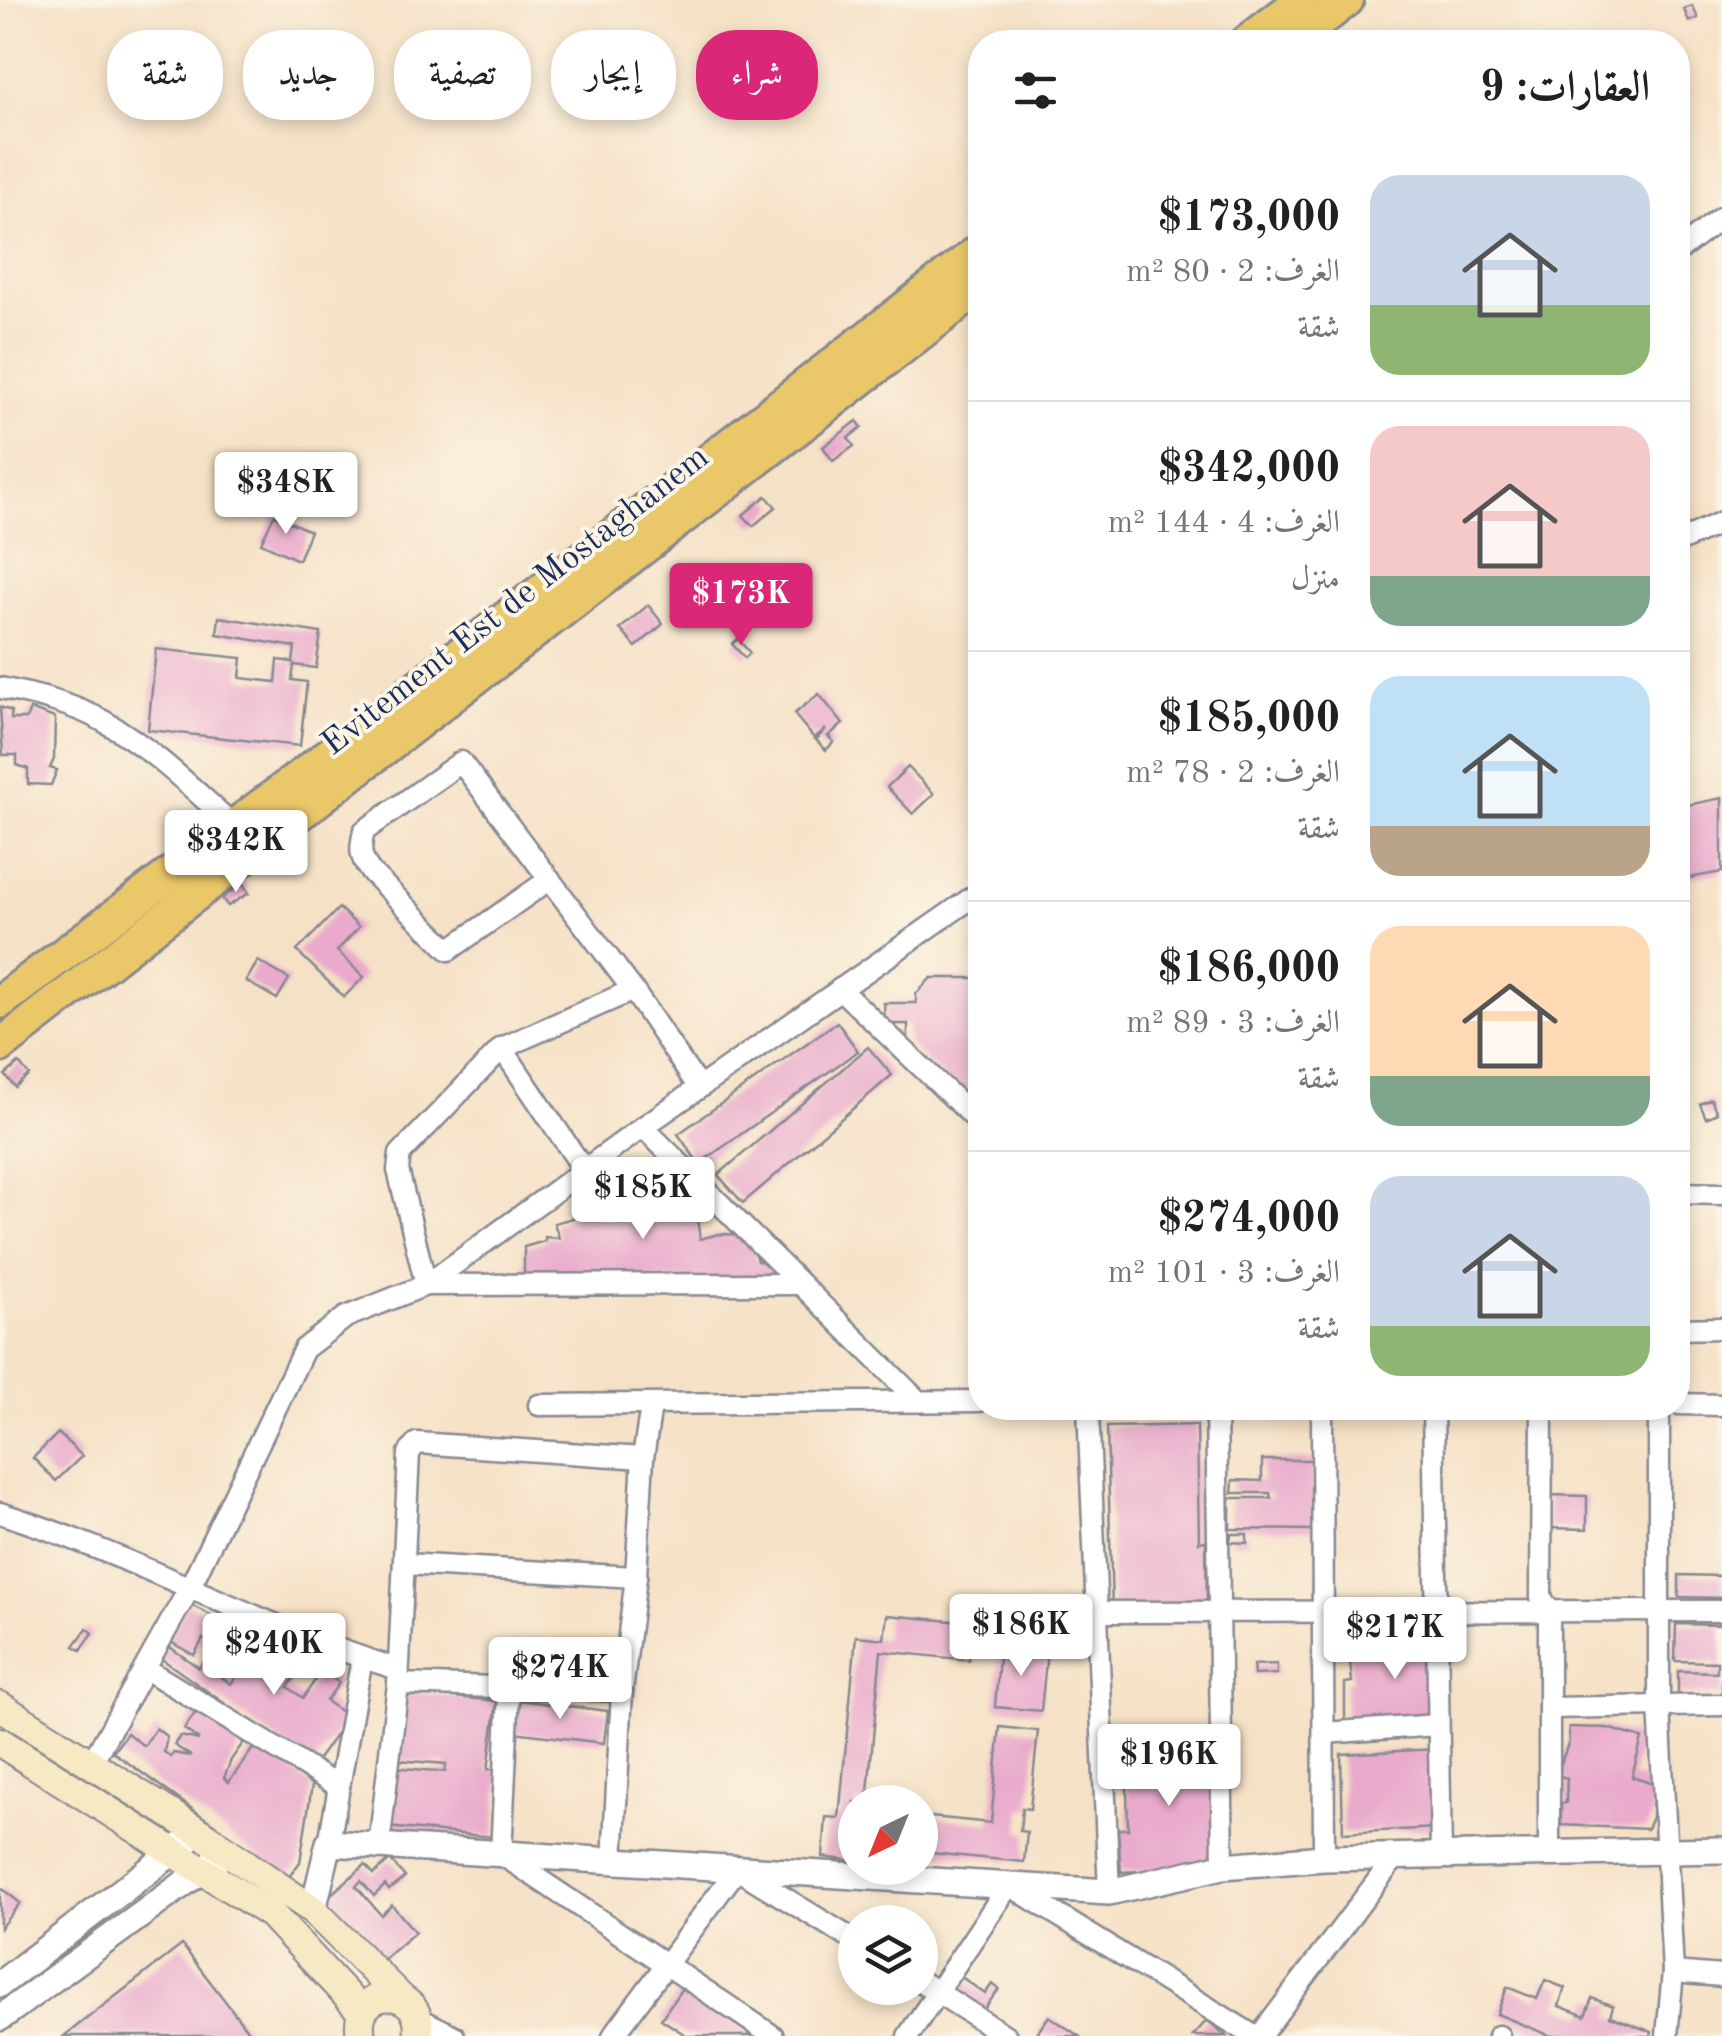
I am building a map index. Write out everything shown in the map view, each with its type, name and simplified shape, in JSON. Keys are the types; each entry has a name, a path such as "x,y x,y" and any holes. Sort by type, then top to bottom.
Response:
{"highway":[{"path":"1263,30 1302,0"},
{"path":"1308,30 1347,0"},
{"name":"Evitement Est de Mostaghanem","path":"0,1002 968,259"},
{"name":"Evitement Est de Mostaghanem","path":"0,1046 968,295"}],"main road":[{"path":"0,1706 199,1832 313,1910 431,2026"},
{"path":"0,1742 270,1914 362,2024 375,2000 383,1996 431,2026"}],"street":[{"path":"1690,242 1722,217"},
{"path":"1690,537 1722,522"},
{"path":"0,688 44,697 104,722 162,762 234,826"},
{"path":"550,879 449,950 370,871 360,850 364,831 462,762 550,879 633,990 699,1088"},
{"path":"91,1764 189,1589 304,1349 346,1317 426,1285 643,1127 968,900"},
{"path":"840,989 968,1112"},
{"path":"426,1285 398,1170 400,1154 502,1048 633,990"},
{"path":"502,1048 584,1170"},
{"path":"643,1127 918,1401"},
{"path":"1690,1193 1722,1194"},
{"path":"426,1285 798,1284"},
{"path":"1690,1329 1722,1328"},
{"path":"540,1406 968,1401"},
{"path":"1690,1404 1722,1405"},
{"path":"613,1861 622,1691 650,1406"},
{"path":"1089,1420 1109,1892"},
{"path":"1216,1420 1223,1866"},
{"path":"1322,1420 1324,1858"},
{"path":"1433,1420 1441,1855"},
{"path":"1542,1420 1541,1596 1550,1610 1549,1853"},
{"path":"1659,1420 1660,1706 1673,1972 1667,2036"},
{"path":"379,1846 398,1676 409,1453 417,1444 642,1458"},
{"path":"0,1512 51,1529 398,1676 510,1690 622,1691"},
{"path":"404,1564 636,1577"},
{"path":"1098,1612 1722,1611"},
{"path":"313,1910 362,1658"},
{"path":"146,1669 338,1786"},
{"path":"501,1854 510,1690"},
{"path":"1549,1708 1722,1705"},
{"path":"1324,1733 1438,1726"},
{"path":"0,1984 199,1832"},
{"path":"329,1843 1109,1892 1223,1866 1324,1858 1722,1850"},
{"path":"0,2018 227,1852"},
{"path":"501,1854 773,2036"},
{"path":"1009,1886 1257,2036 1397,1855"},
{"path":"614,2036 737,1868"},
{"path":"737,1868 838,1930"},
{"path":"938,1975 1009,1886"},
{"path":"1673,1972 1722,1976"},
{"path":"938,1992 1006,2036"},
{"path":"908,2036 921,2005"}],"building":[{"path":"1692,6 1698,18 1689,22 1684,9"},
{"path":"857,421 862,427 848,438 854,446 833,461 823,447"},
{"path":"766,496 776,507 753,526 743,515"},
{"path":"274,515 310,531 298,560 261,543"},
{"path":"703,578 711,584 701,596 693,589"},
{"path":"648,605 663,624 636,647 620,629"},
{"path":"219,617 321,633 316,668 294,665 292,680 307,682 300,746 148,730 156,649 242,658 240,678 276,682 278,660 293,662 295,647 217,634"},
{"path":"738,639 750,653 745,658 732,644"},
{"path":"819,694 843,724 828,736 834,742 826,750 816,740 826,729 814,738 794,714"},
{"path":"0,707 11,711 11,719 26,719 30,709 55,718 54,759 50,768 57,770 51,785 28,784 28,769 17,765 17,755 3,755"},
{"path":"908,767 934,794 913,814 887,787"},
{"path":"1722,798 1722,872 1690,878 1690,805"},
{"path":"243,884 249,893 228,906 222,898"},
{"path":"339,908 359,927 337,951 364,977 344,997 297,951"},
{"path":"258,961 289,979 277,999 246,981"},
{"path":"931,978 968,978 968,1100 908,1043 908,1024 885,1024 884,1003 916,1003 916,994"},
{"path":"837,1022 858,1051 699,1164 678,1134"},
{"path":"868,1047 892,1075 743,1203 718,1175"},
{"path":"19,1063 29,1075 15,1087 5,1075"},
{"path":"1711,1099 1717,1113 1706,1118 1700,1104"},
{"path":"636,1190 693,1192 700,1239 719,1234 750,1235 757,1261 775,1262 778,1276 709,1280 524,1274 524,1247 545,1241 545,1237 559,1238 554,1223 573,1218 573,1203"},
{"path":"1197,1425 1199,1542 1206,1541 1207,1609 1112,1610 1107,1427"},
{"path":"58,1433 82,1456 56,1481 33,1458"},
{"path":"1262,1460 1314,1460 1313,1530 1230,1529 1230,1498 1271,1498 1270,1493 1232,1493 1233,1480 1262,1481"},
{"path":"1548,1495 1587,1496 1587,1529 1548,1528"},
{"path":"1231,1534 1247,1534 1247,1543 1230,1542"},
{"path":"1679,1575 1722,1576 1722,1598 1679,1597"},
{"path":"187,1603 222,1621 213,1644 203,1639 194,1655 167,1640"},
{"path":"887,1615 972,1623 969,1660 881,1651 869,1785 842,1785 856,1636 884,1639"},
{"path":"1676,1624 1722,1625 1722,1695 1678,1694 1678,1671 1717,1672 1717,1662 1675,1661"},
{"path":"87,1628 93,1633 81,1650 74,1646"},
{"path":"1434,1629 1442,1719 1345,1727 1345,1683 1352,1682 1349,1652 1384,1649 1383,1633"},
{"path":"267,1635 306,1662 288,1687 303,1698 322,1670 339,1683 326,1701 348,1717 313,1766 159,1657 167,1645 231,1684"},
{"path":"1000,1646 1047,1651 1041,1711 995,1707"},
{"path":"1277,1664 1277,1674 1254,1675 1253,1665"},
{"path":"404,1692 497,1701 488,1769 500,1770 494,1837 387,1827 393,1767 445,1772 446,1764 398,1760"},
{"path":"517,1700 608,1711 604,1743 513,1732"},
{"path":"198,1709 248,1736 231,1760 224,1778 229,1782 254,1747 263,1749 312,1785 300,1862 288,1878 113,1752 127,1733 144,1746 156,1728 167,1737 164,1752 171,1757 173,1753 191,1756 174,1745 180,1736 199,1740 184,1729"},
{"path":"1000,1727 1038,1731 1030,1809 1022,1808 1020,1831 1027,1832 1024,1862 938,1854 938,1818 991,1823"},
{"path":"1569,1727 1607,1728 1642,1738 1632,1777 1653,1784 1652,1817 1647,1829 1561,1825 1567,1778 1560,1776 1560,1766 1569,1741"},
{"path":"1209,1740 1215,1867 1121,1872 1118,1829 1128,1829 1126,1752 1159,1750 1159,1743"},
{"path":"1437,1749 1436,1828 1343,1833 1341,1754"},
{"path":"826,1817 838,1818 838,1859 823,1857"},
{"path":"390,1860 405,1877 389,1890 385,1885 374,1896 361,1881 356,1886 381,1915 392,1905 415,1932 378,1964 323,1901 365,1865 374,1874"},
{"path":"0,1887 20,1903 0,1928"},
{"path":"182,1945 252,2036 64,2036"},
{"path":"956,1973 985,1994 992,1984 999,1989 981,2013 946,1987"},
{"path":"1545,1980 1565,1988 1559,2006 1585,2016 1592,1998 1613,2006 1610,2016 1652,2032 1651,2036 1551,2036 1497,2014 1507,1987 1537,1999"},
{"path":"682,1988 755,2036 687,2036 661,2019"},
{"path":"1049,2016 1079,2036 1035,2036"},
{"path":"1207,2020 1226,2036 1193,2036"}]}
